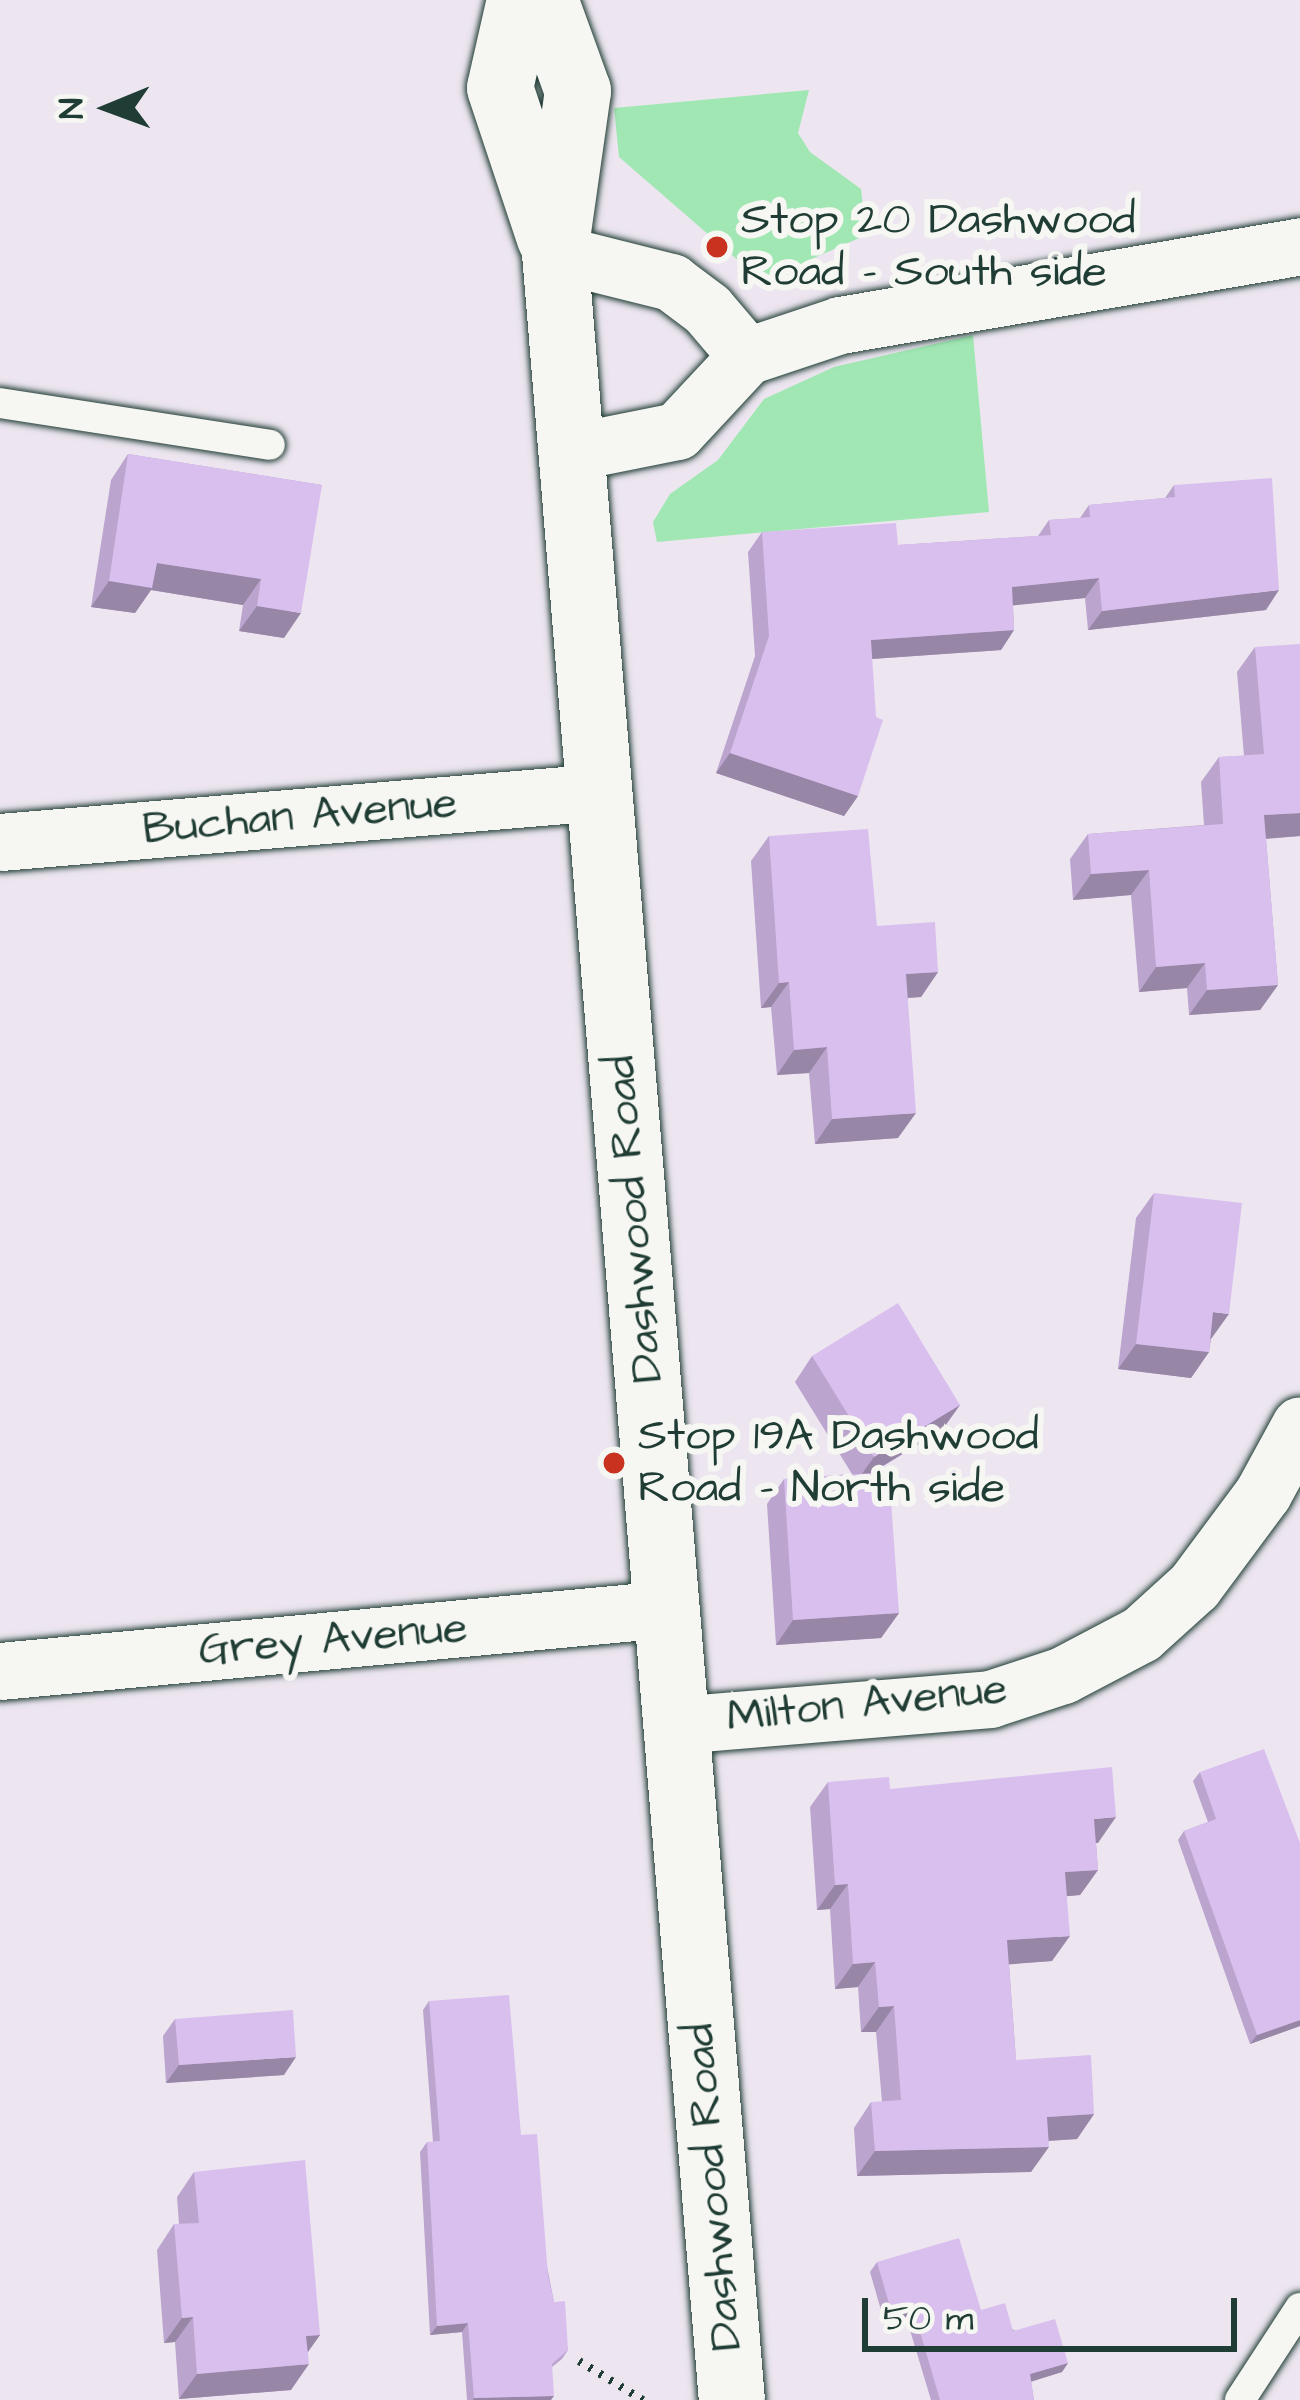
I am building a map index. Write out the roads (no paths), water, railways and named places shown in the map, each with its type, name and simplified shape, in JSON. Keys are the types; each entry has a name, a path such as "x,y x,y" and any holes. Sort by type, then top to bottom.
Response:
{"street":[{"name":"Dashwood Road","path":"520,0 500,88 555,253"},
{"name":"Dashwood Road","path":"545,0 578,91 555,253 732,2400"},
{"path":"572,452 677,431 747,356 840,325 995,292 1300,246"},
{"path":"555,253 671,282 707,309 747,356"},
{"name":"Buchan Avenue","path":"0,842 600,792"},
{"name":"Milton Avenue","path":"676,1725 990,1700 1063,1675 1141,1634 1194,1586 1263,1493 1300,1425"},
{"name":"Grey Avenue","path":"0,1671 667,1610"}],"lane":[{"path":"0,403 270,445"},
{"path":"1240,2400 1300,2308"}],"place":[{"name":"Stop 20 Dashwood Road - South side","path":"717,247"},
{"name":"Stop 19A Dashwood Road - North side","path":"614,1463"}]}
